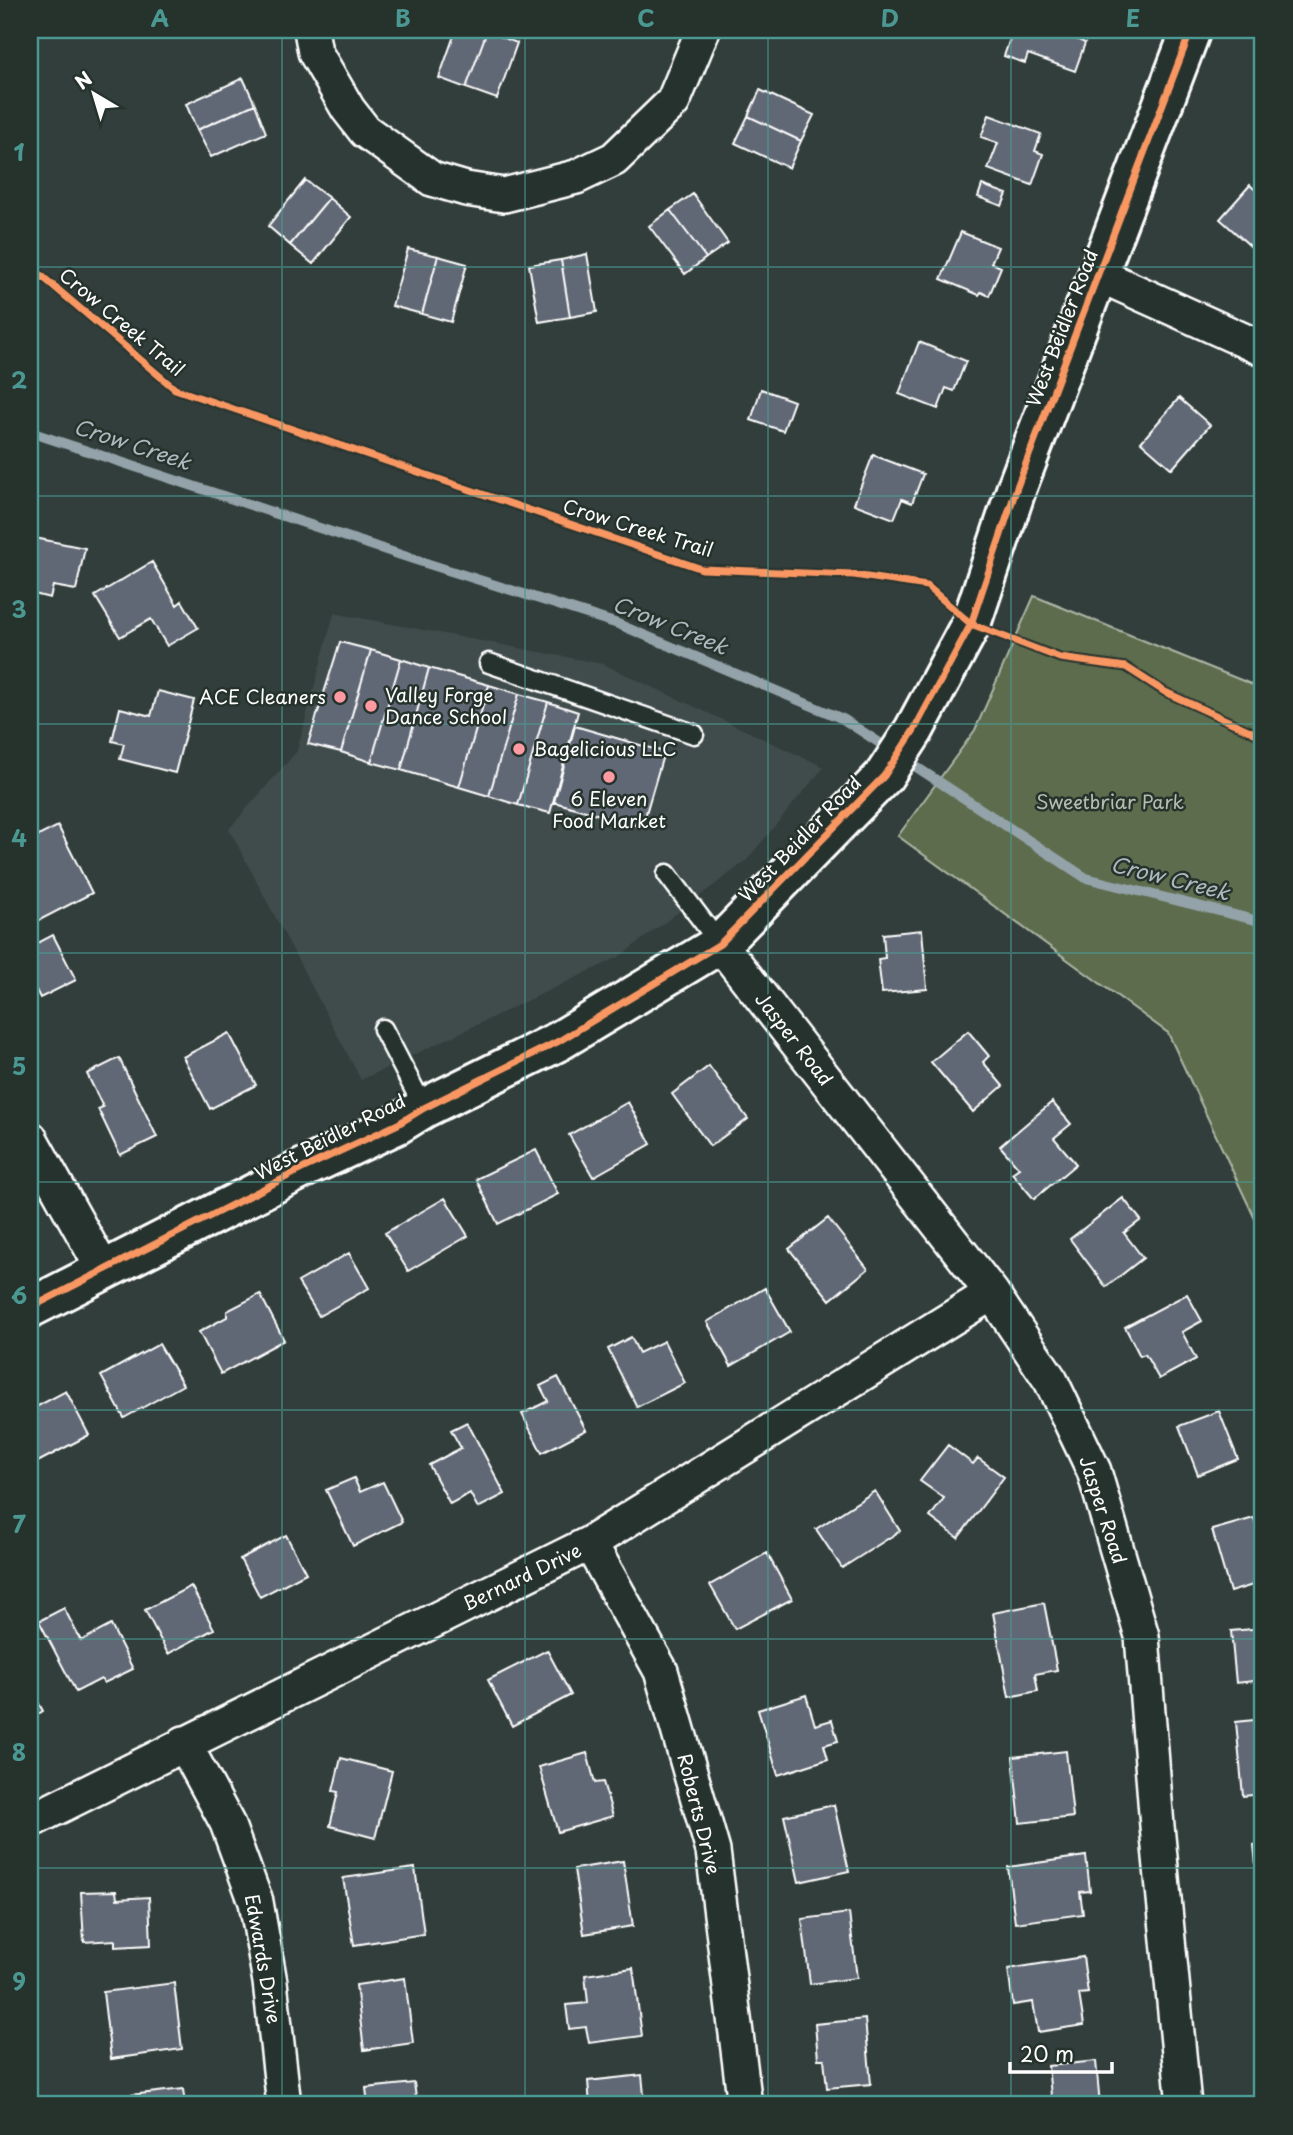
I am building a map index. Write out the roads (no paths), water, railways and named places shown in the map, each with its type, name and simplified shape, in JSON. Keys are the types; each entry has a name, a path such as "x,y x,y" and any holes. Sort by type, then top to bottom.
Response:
{"street":[{"path":"311,30 315,52 348,109 365,131 432,179 466,189 504,195 576,177 614,159 673,102 703,30"},
{"name":"West Beidler Road","path":"30,1308 558,1041 720,944 884,776 915,730 971,624 1017,487 1191,30"},
{"path":"1099,275 1263,349"},
{"name":"Jasper Road","path":"720,944 992,1293 1051,1381 1094,1471 1142,1636 1184,2105"},
{"path":"30,1138 103,1269"},
{"name":"Bernard Drive","path":"30,1821 590,1543 992,1293"},
{"name":"Roberts Drive","path":"590,1543 661,1671 713,1851 745,2105"},
{"name":"Edwards Drive","path":"184,1743 227,1824 256,1902 270,1982 284,2105"}],"lane":[{"path":"489,663 694,734"},
{"path":"667,874 720,944"},
{"path":"383,1029 424,1108"}],"waterway":[{"name":"Crow Creek","path":"30,432 618,624 843,719 1086,878 1263,922"}],"place":[{"name":"ACE Cleaners","path":"340,697"},
{"name":"Valley Forge Dance School","path":"371,706"},
{"name":"Bagelicious LLC","path":"519,749"},
{"name":"6 Eleven Food Market","path":"609,777"}],"park label":[{"name":"Sweetbriar Park","path":"1110,802"}]}
